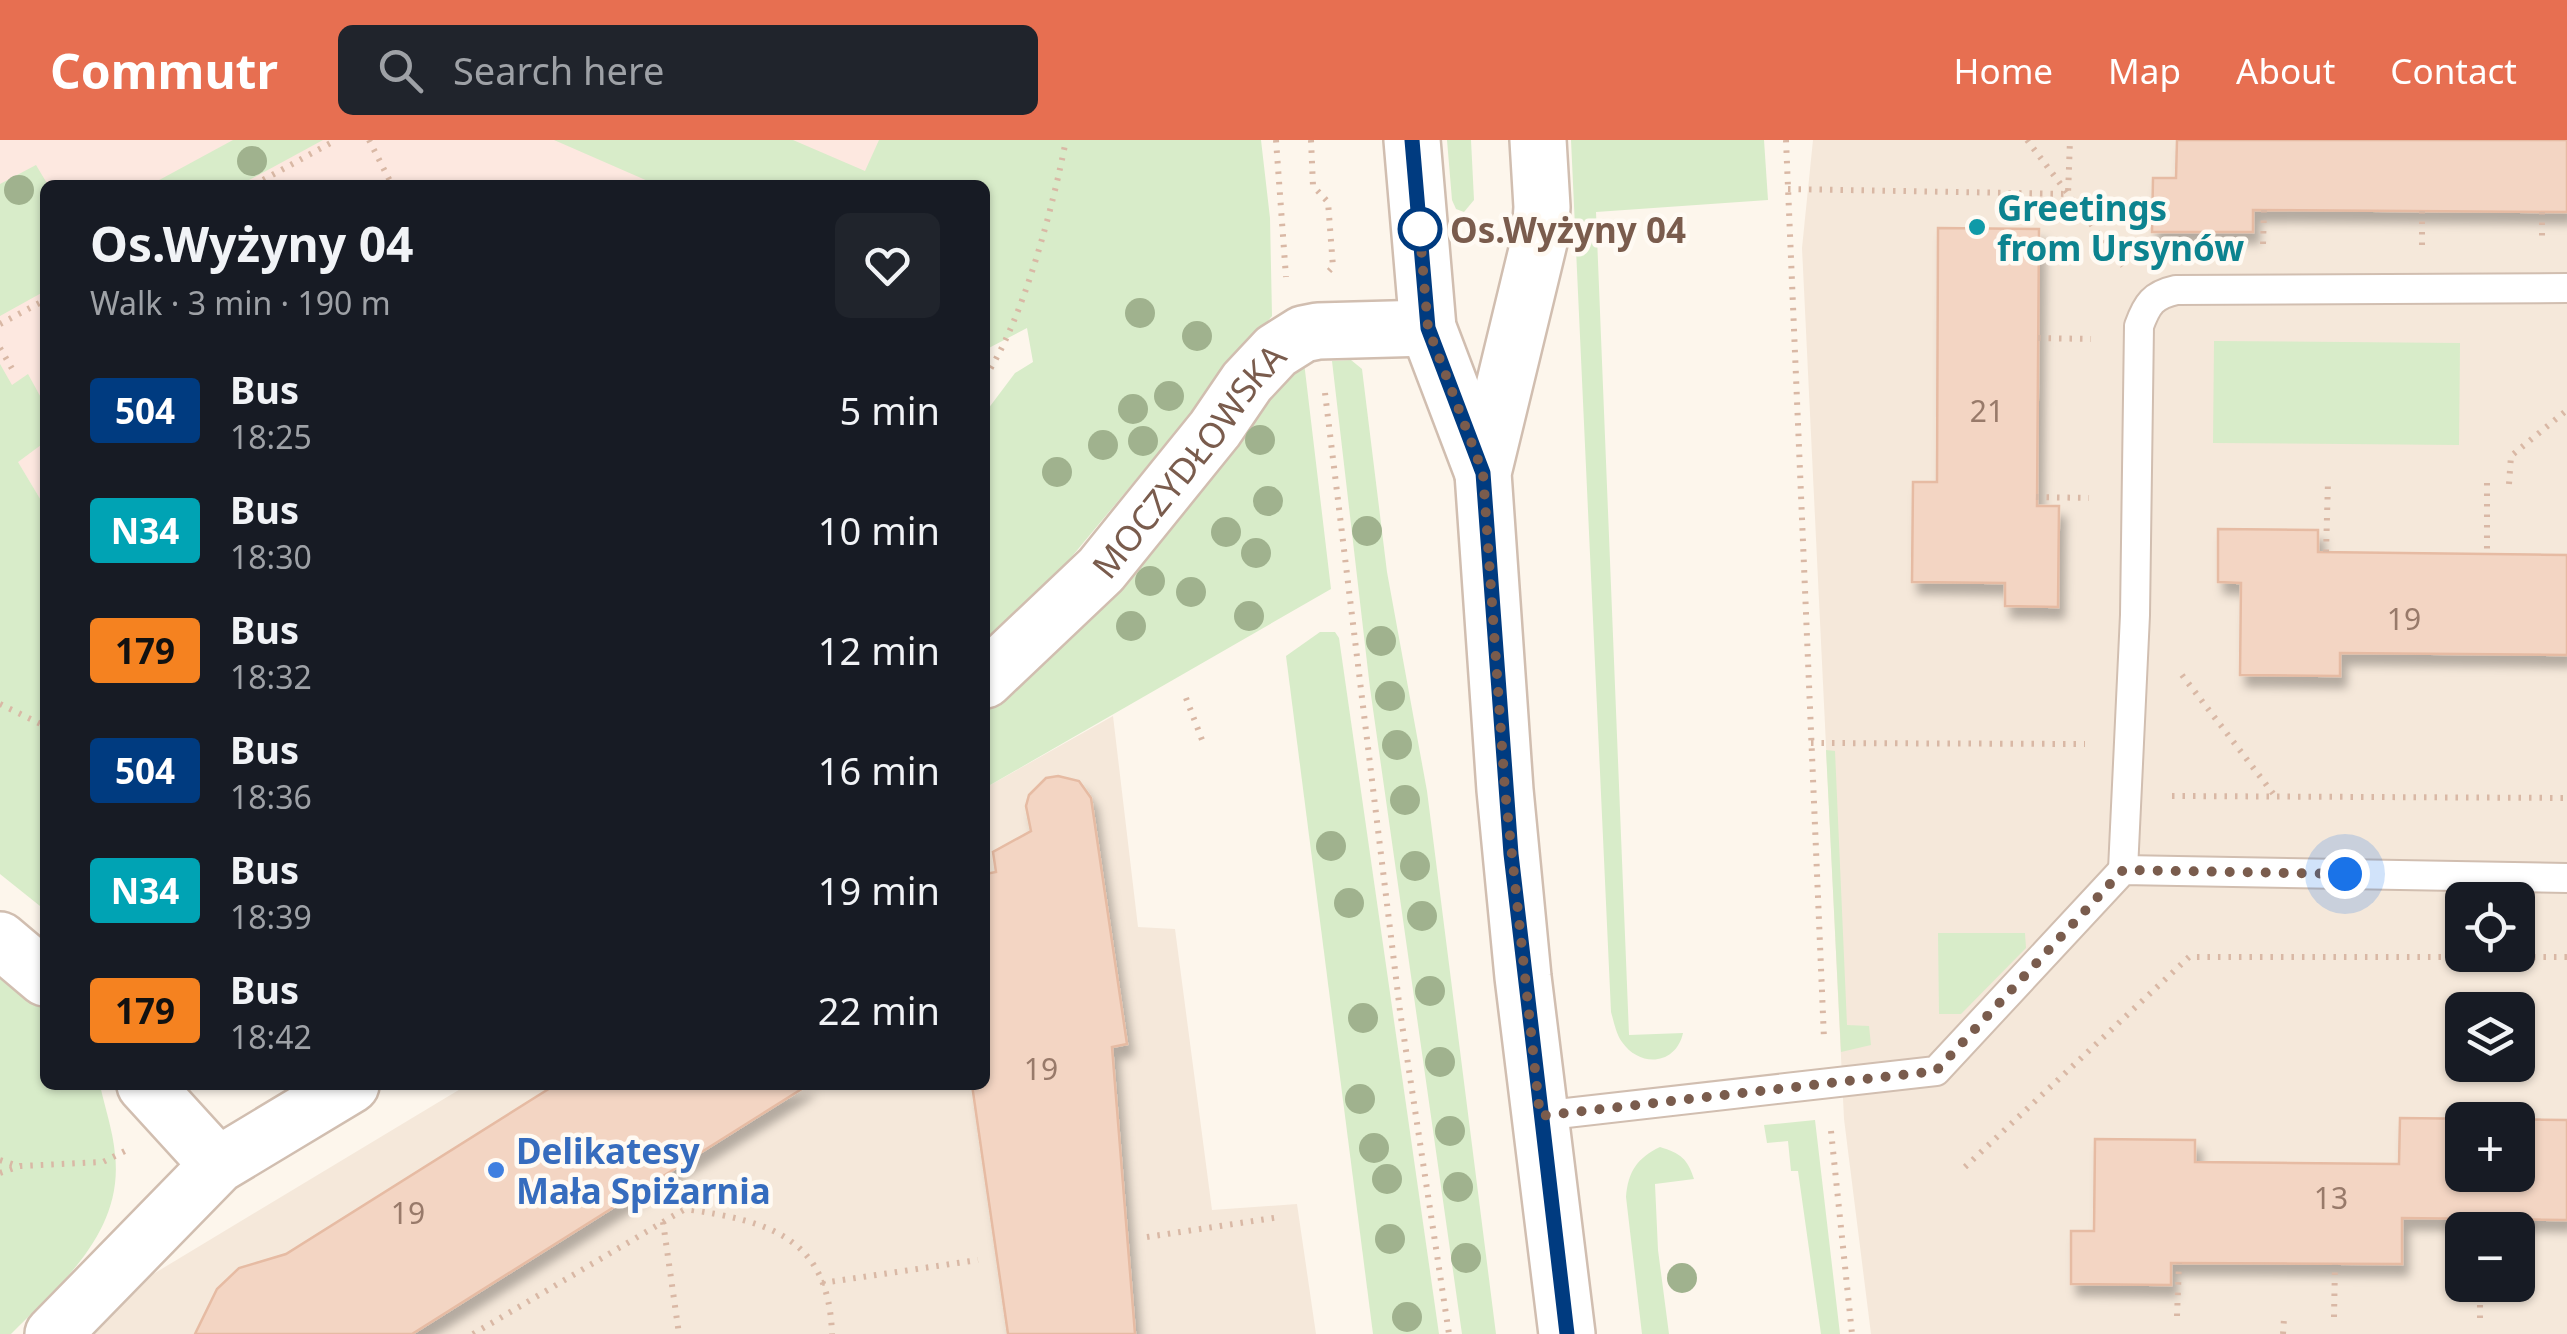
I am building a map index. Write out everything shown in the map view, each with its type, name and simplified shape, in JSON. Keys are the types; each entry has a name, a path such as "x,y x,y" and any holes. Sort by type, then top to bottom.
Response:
{"street":[{"path":"1412,140 1428,328 1483,473 1505,790 1567,1334"},
{"path":"1483,473 1540,238 1538,140"},
{"name":"MOCZYDŁOWSKA","path":"990,675 1100,570 1215,429 1247,382 1276,351 1310,332 1428,328"},
{"path":"0,940 40,974"},
{"path":"53,1334 218,1165 344,1090"},
{"path":"162,1105 218,1165"}],"lane":[{"path":"1540,1116 1936,1071 2123,870 2135,615 2139,326 2150,301 2160,293 2176,290 2567,288"},
{"path":"2123,870 2567,878"}],"path":[{"path":"263,180 336,140"},
{"path":"368,140 389,180"},
{"path":"990,369 1004,349 1046,222 1066,140"},
{"path":"1276,140 1288,313 1310,332"},
{"path":"1311,140 1313,186 1328,202 1332,268 1316,287 1310,332 1400,1011 1449,1334"},
{"path":"1786,140 1824,1048"},
{"path":"2027,140 2150,301"},
{"path":"2068,194 2070,140"},
{"path":"1788,189 2068,194"},
{"path":"0,324 40,303"},
{"path":"0,348 14,372"},
{"path":"2510,484 2511,456 2567,410"},
{"path":"2326,552 2328,482"},
{"path":"2487,484 2487,554"},
{"path":"2135,615 2276,797"},
{"path":"1186,698 1204,745"},
{"path":"0,704 40,724"},
{"path":"1812,743 2127,744"},
{"path":"2126,796 2567,798"},
{"path":"1966,1167 2189,957 2567,957"},
{"path":"0,1173 20,1166 104,1162 162,1105"},
{"path":"1830,1124 1852,1334"},
{"path":"0,1160 20,1166"},
{"path":"678,1184 685,1210"},
{"path":"472,1334 685,1210 766,1225 792,1240 822,1284 832,1334"},
{"path":"1147,1236 1280,1217"},
{"path":"663,1222 679,1334"},
{"path":"822,1284 978,1260"},
{"path":"2177,1316 2179,1263"},
{"path":"2334,1317 2336,1264"},
{"path":"2480,1302 2480,1318"},
{"path":"2283,1334 2284,1318"}],"shaded area":[{"path":"0,140 930,140 914,180 40,180 40,499 0,433"},
{"path":"1813,140 2567,140 2567,1334 1871,1334 1844,1119 1802,248"},
{"path":"1113,716 1138,927 1175,929 1212,1210 1297,1204 1316,1334 91,1334 140,1282 459,1090 990,1090 990,785"}],"green space":[{"path":"233,140 323,140 249,180 159,180"},
{"path":"554,140 793,140 865,171 879,140 1261,140 1270,218 1272,316 1064,566 990,638 990,406 1015,373 1033,362 1027,328 990,347 990,180 646,180"},
{"path":"1447,140 1471,140 1474,200 1464,212 1456,209 1452,200"},
{"path":"1571,140 1764,140 1768,200 1596,212 1629,1035 1683,1033 1673,1052 1657,1059 1638,1056 1622,1042 1611,1012"},
{"path":"36,165 45,180 40,180 40,294 0,316 0,184"},
{"path":"2214,341 2460,343 2459,445 2213,443"},
{"path":"1351,360 1362,369 1387,572 1427,791 1496,1334 1462,1334 1370,688 1332,361"},
{"path":"1304,362 1331,589 990,785 990,709 1023,680 1270,393"},
{"path":"0,364 12,385 28,374 40,396 40,446 18,462 40,499 40,906 0,874"},
{"path":"1320,632 1335,632 1339,638 1439,1334 1373,1334 1286,656"},
{"path":"1826,750 1835,751 1847,1025 1869,1026 1871,1045 1841,1052"},
{"path":"1938,933 2025,933 2026,948 1961,1014 1939,1014"},
{"path":"0,972 40,1006 40,1090 101,1090 115,1154 115,1182 110,1208 85,1254 11,1334 0,1334"},
{"path":"1815,1120 1840,1334 1821,1334 1798,1171 1791,1171 1788,1141 1767,1143 1764,1125"},
{"path":"1660,1147 1682,1158 1694,1179 1655,1184 1658,1250 1669,1334 1642,1334 1626,1197 1635,1167"}],"building":[{"path":"2177,140 2567,140 2567,212 2253,210 2253,232 2152,232 2153,178 2176,178"},
{"path":"1938,228 2039,229 2037,506 2059,506 2058,607 2005,606 2005,583 1912,582 1913,482 1937,482"},
{"path":"2218,529 2318,530 2318,552 2567,555 2567,655 2340,653 2340,676 2240,675 2241,583 2218,582"},
{"path":"1058,776 1079,781 1091,798 1127,1044 1112,1047 1135,1334 1008,1334 973,1090 990,1090 990,873 996,872 993,852 1031,831 1026,806 1029,795 1046,778"},
{"path":"547,1090 800,1090 412,1334 195,1334 217,1289 239,1268 286,1254"},
{"path":"2400,1118 2445,1119 2445,1192 2535,1192 2535,1120 2567,1120 2567,1220 2535,1220 2535,1212 2445,1212 2445,1219 2402,1218 2402,1264 2171,1263 2171,1285 2071,1284 2071,1231 2094,1231 2095,1139 2195,1140 2195,1162 2399,1164"}],"bus line":[{"name":"504","path":"1412,140 1428,328 1483,473 1511,854 1567,1334"}],"place":[{"name":"Greetings from Ursynów","path":"1977,227"},
{"name":"Os.Wyżyny 04","path":"1420,229"},
{"name":"Delikatesy Mała Spiżarnia","path":"496,1170"}],"route":[{"path":"1420,229 1419,223 1428,328 1483,473 1505,790 1540,1116 1936,1071 2123,870 2345,874"}]}
